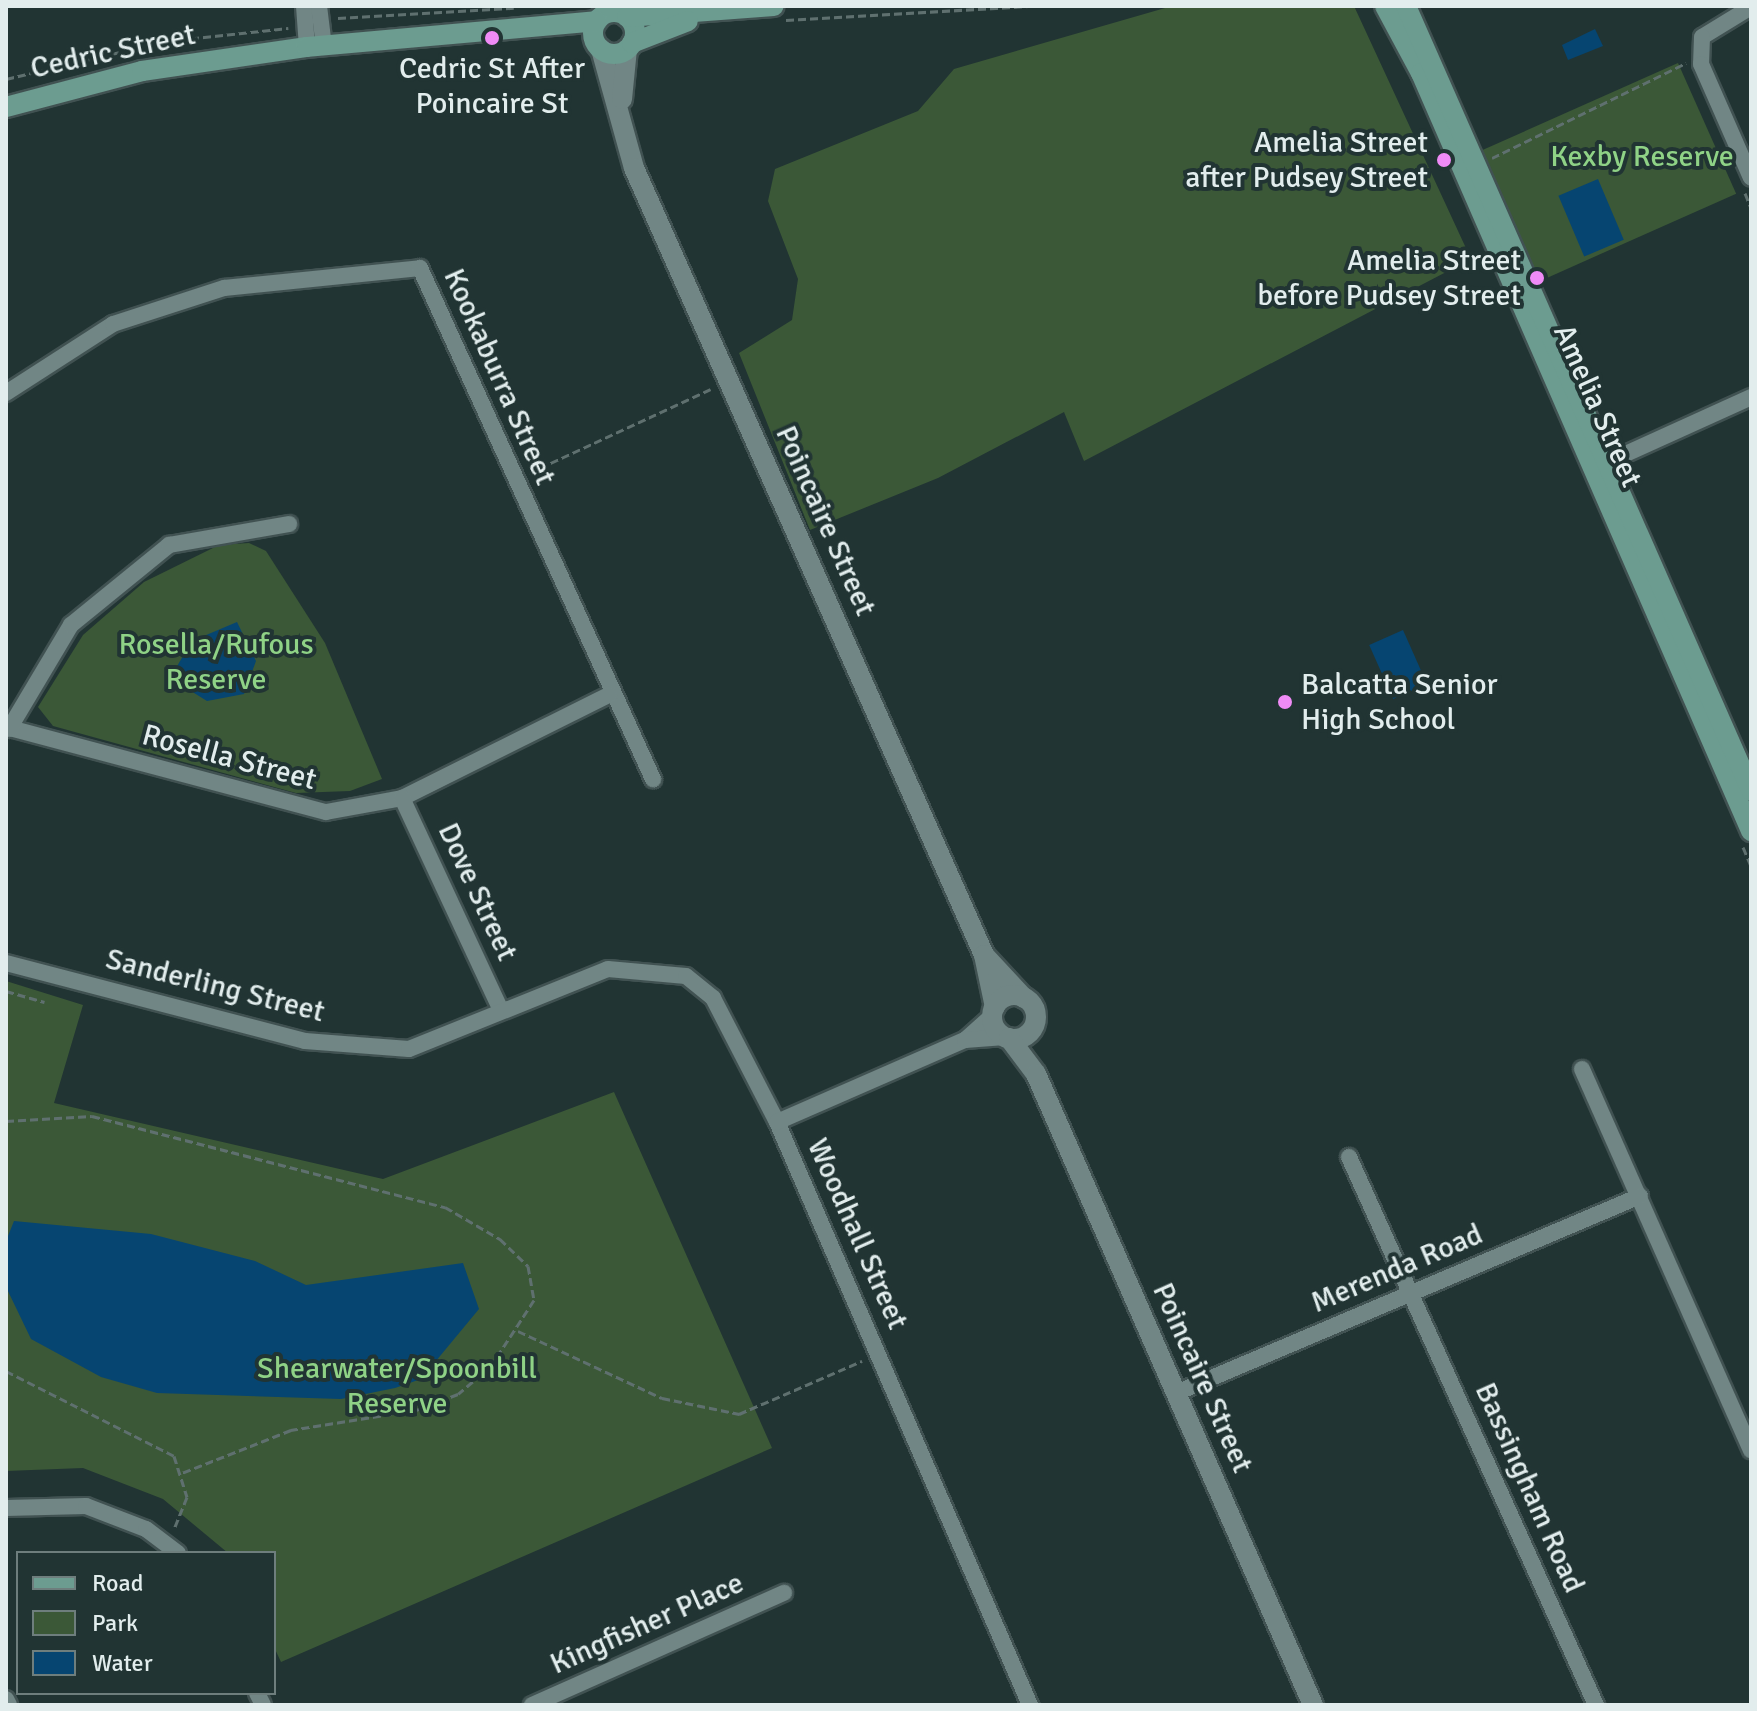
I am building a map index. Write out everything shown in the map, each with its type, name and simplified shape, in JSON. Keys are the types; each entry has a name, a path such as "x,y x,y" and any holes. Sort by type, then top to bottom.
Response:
{"main road":[{"name":"Amelia Street","path":"1385,6 1751,790"},
{"name":"Amelia Street","path":"1406,6 1751,831"},
{"name":"Cedric Street","path":"6,107 142,71 523,17 630,46 723,11"},
{"name":"Cedric Street","path":"597,36 611,13 627,17 723,11 776,14"},
{"path":"627,17 630,46"}],"street":[{"path":"304,6 316,46"},
{"path":"1745,178 1701,64 1702,37 1751,7"},
{"path":"316,46 324,12"},
{"name":"Poincaire Street","path":"597,36 622,107 634,168 984,955 994,1011"},
{"name":"Poincaire Street","path":"622,107 630,46"},
{"name":"Kookaburra Street","path":"6,393 113,324 224,288 420,268 609,695 653,779"},
{"path":"1600,466 1751,397"},
{"path":"8,728 71,625 169,545 289,524"},
{"name":"Rosella Street","path":"8,728 326,812 402,798 609,695"},
{"name":"Dove Street","path":"402,798 501,1010"},
{"name":"Poincaire Street","path":"984,955 1024,998"},
{"name":"Sanderling Street","path":"6,963 305,1041 409,1049 501,1010"},
{"name":"Woodhall Street","path":"501,1010 608,969 686,976 713,998 777,1122 1030,1705"},
{"path":"777,1122 965,1040 1007,1037 1032,1029 1035,1012 1024,998 1008,996 965,1040"},
{"path":"994,1011 1007,1037"},
{"name":"Poincaire Street","path":"1032,1029 1036,1074"},
{"name":"Poincaire Street","path":"1007,1037 1036,1074 1313,1705"},
{"path":"1582,1069 1751,1450"},
{"name":"Bassingham Road","path":"1349,1157 1596,1705"},
{"name":"Merenda Road","path":"1176,1393 1640,1196"},
{"path":"6,1508 86,1506 173,1548"},
{"name":"Kingfisher Place","path":"532,1705 784,1593"},
{"path":"6,1699 9,1705"}],"path":[{"path":"776,14 1029,6"},
{"path":"324,12 523,17"},
{"path":"6,79 167,41 296,27"},
{"path":"1495,157 1688,63 1694,77"},
{"path":"1745,178 1751,208"},
{"path":"515,480 730,380"},
{"path":"6,991 44,1002"},
{"path":"6,1121 92,1116 445,1207 500,1239 528,1266 534,1300 518,1331 458,1394 416,1410 291,1430 182,1473"},
{"path":"518,1331 662,1398 739,1414 879,1353"},
{"path":"6,1371 174,1456 182,1473 187,1497 173,1548"}],"green space":[{"path":"1172,6 1354,6 1471,259 1084,461 1064,412 938,478 810,530 739,353 792,320 798,279 768,201 775,169 918,111 954,69"},
{"name":"Kexby Reserve","path":"1678,63 1736,194 1538,282 1480,151"},
{"name":"Rosella/Rufous Reserve","path":"249,543 266,551 325,643 382,779 350,791 296,793 53,726 38,707 83,635 144,582 219,545"},
{"name":"Shearwater/Spoonbill Reserve","path":"6,981 83,1005 54,1103 383,1179 614,1092 772,1448 281,1662 276,1651 276,1551 226,1551 163,1499 83,1468 6,1471"}],"water":[{"path":"1595,29 1603,46 1568,60 1562,45"},
{"path":"1598,179 1624,240 1584,257 1558,196"},
{"path":"237,622 256,661 244,694 207,701 170,678 192,641"},
{"path":"1403,630 1427,684 1393,699 1369,645"},
{"path":"14,1221 151,1234 255,1261 306,1285 463,1263 479,1309 421,1379 395,1388 341,1399 157,1393 101,1377 31,1339 6,1287 6,1241"}],"place":[{"name":"Cedric St After Poincaire St","path":"492,38"},
{"name":"Amelia Street after Pudsey Street","path":"1444,160"},
{"name":"Amelia Street before Pudsey Street","path":"1537,278"},
{"name":"Balcatta Senior High School","path":"1285,702"}]}
